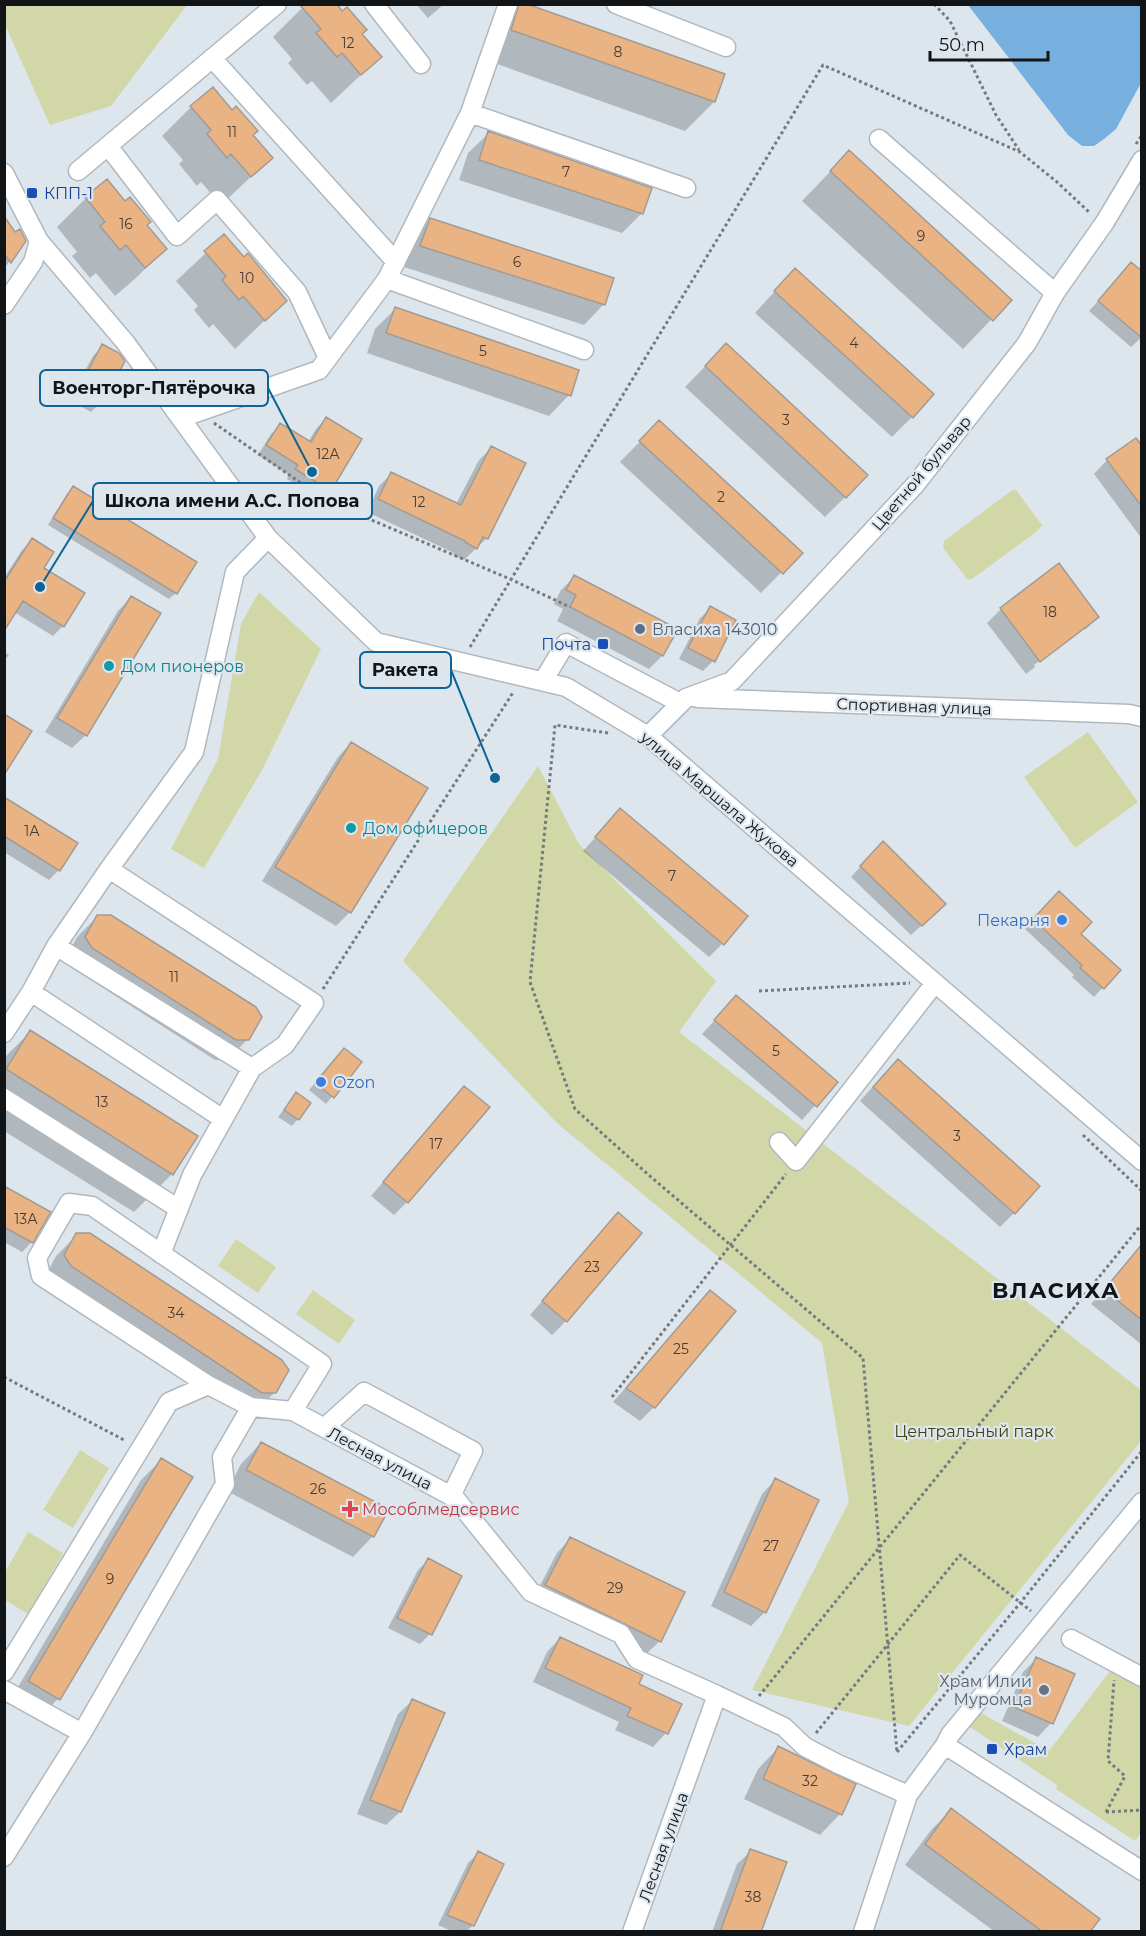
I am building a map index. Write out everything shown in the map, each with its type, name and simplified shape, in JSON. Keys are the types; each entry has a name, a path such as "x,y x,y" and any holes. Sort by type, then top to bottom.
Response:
{"street":[{"path":"78,171 277,4"},
{"path":"374,4 421,64"},
{"path":"189,415 319,370 387,279 396,262 470,113 508,4"},
{"path":"616,4 726,47"},
{"path":"212,58 396,262"},
{"path":"470,113 686,188"},
{"path":"879,139 1055,293"},
{"path":"108,146 177,236 217,200 297,292 328,358"},
{"name":"Цветной бульвар","path":"648,736 683,700 732,681 915,485 1027,344 1055,293 1105,222 1142,160"},
{"name":"улица Маршала Жукова","path":"4,173 39,241 189,415 268,538 376,642 567,687 648,736 1142,1161"},
{"path":"4,304 33,262 39,241"},
{"path":"387,279 584,350"},
{"path":"4,1033 31,992 56,946 194,752 235,572 268,538"},
{"path":"543,681 566,643 683,700"},
{"name":"Спортивная улица","path":"683,700 1129,714 1142,717"},
{"path":"110,869 314,1003 285,1045 252,1068 192,1175 161,1254"},
{"path":"56,946 252,1068"},
{"path":"779,1142 796,1161 934,982"},
{"path":"31,992 223,1119"},
{"path":"4,1098 179,1209"},
{"path":"69,1203 92,1206 161,1254 322,1364 293,1412 251,1407 208,1385 41,1276 37,1258 69,1203"},
{"path":"4,1672 169,1402 208,1385"},
{"path":"324,1428 364,1392 473,1451 450,1496"},
{"path":"4,1857 82,1733 225,1484 222,1457 251,1407"},
{"name":"Лесная улица","path":"293,1412 455,1498 531,1592 621,1634 637,1659 784,1727 805,1747 908,1795"},
{"path":"862,1932 908,1795 950,1736 1142,1502"},
{"path":"1071,1639 1142,1677"},
{"path":"4,1689 82,1733"},
{"name":"Лесная улица","path":"632,1932 717,1695"},
{"path":"945,1745 1142,1871"}],"path":[{"path":"934,4 950,21 996,115 1020,152"},
{"path":"462,662 510,579 823,65 1020,152 1057,182 1093,216 1105,222"},
{"path":"189,415 327,501 570,607"},
{"path":"314,1003 523,676"},
{"path":"555,725 530,982 575,1109 863,1358 897,1752 1142,1450"},
{"path":"759,990 911,983"},
{"path":"612,1397 796,1161"},
{"path":"748,1709 1142,1224"},
{"path":"4,1377 141,1449"},
{"path":"805,1747 960,1554 1044,1622"},
{"path":"1116,1663 1108,1761 1125,1776 1106,1812 1142,1810"}],"green space":[{"path":"4,5 187,5 111,106 50,125 5,25"},
{"path":"1016,490 1042,525 1036,532 968,580 943,548 944,541 1011,491"},
{"path":"259,592 321,649 262,770 204,868 171,849 218,759 241,624"},
{"path":"1088,732 1138,802 1075,848 1024,777"},
{"name":"Центральный парк","path":"538,766 579,844 716,981 679,1032 1141,1390 1141,1441 909,1726 752,1690 849,1502 822,1343 557,1123 403,961"},
{"path":"236,1239 276,1267 258,1293 218,1266"},
{"path":"313,1290 355,1320 339,1344 296,1314"},
{"path":"80,1450 109,1468 73,1528 43,1510"},
{"path":"28,1532 63,1553 28,1614 5,1600 5,1572"},
{"path":"1116,1663 1141,1679 1141,1833 1135,1841 1056,1789 1057,1785 967,1725 981,1713 1049,1751"}],"water":[{"path":"968,5 1141,5 1141,83 1116,129 1094,146 1082,146 1068,135"}],"building":[{"path":"299,4 337,4 342,11 347,7 367,30 362,34 382,57 361,75 342,53 337,57 316,33 321,29"},
{"path":"519,4 527,4 725,74 715,102 511,30"},
{"path":"213,87 232,110 236,106 258,131 253,135 273,158 251,177 231,154 227,158 207,134 211,130 190,106"},
{"path":"488,131 652,188 643,214 479,160"},
{"path":"849,150 1012,300 993,321 830,171"},
{"path":"107,179 125,201 130,197 151,222 147,225 167,249 145,268 126,245 120,250 100,226 105,222 85,197"},
{"path":"4,216 15,232 20,229 26,241 11,263 4,254"},
{"path":"430,218 614,278 605,305 420,246"},
{"path":"224,234 244,257 248,253 287,301 265,321 243,296 239,300 222,280 226,276 204,251"},
{"path":"1131,262 1142,271 1142,338 1098,301"},
{"path":"795,268 934,394 913,418 774,291"},
{"path":"395,307 579,370 571,396 386,333"},
{"path":"726,343 868,475 846,498 705,366"},
{"path":"102,344 119,353 125,361 103,403 78,390"},
{"path":"326,417 362,439 331,491 295,469 298,465 266,445 280,423 311,442"},
{"path":"659,420 803,553 783,574 639,441"},
{"path":"1136,438 1142,446 1142,507 1106,459"},
{"path":"491,446 526,463 488,539 483,537 477,549 378,499 391,472 461,505"},
{"path":"73,486 197,562 177,594 53,518"},
{"path":"32,538 54,552 44,568 85,593 64,627 23,601 4,631 4,582"},
{"path":"1059,563 1099,617 1040,662 1000,608"},
{"path":"574,575 678,629 663,656 570,607 576,595 566,590"},
{"name":"Дом пионеров","path":"131,596 161,613 87,736 57,718"},
{"path":"710,606 736,620 715,662 688,648"},
{"path":"4,714 32,731 4,775"},
{"name":"Дом офицеров","path":"351,742 428,788 351,913 275,867"},
{"path":"4,797 78,843 60,871 4,836"},
{"path":"620,808 748,916 724,945 595,837"},
{"path":"883,841 946,904 922,926 860,866"},
{"path":"1059,891 1092,922 1081,934 1121,970 1104,989 1080,968 1082,965 1033,919"},
{"path":"97,915 111,915 256,1007 262,1017 249,1040 236,1040 92,948 85,937"},
{"path":"736,995 838,1082 817,1107 714,1020"},
{"path":"30,1030 198,1136 173,1175 6,1069"},
{"path":"344,1048 362,1062 334,1098 315,1083"},
{"path":"898,1059 1040,1186 1015,1214 873,1087"},
{"path":"464,1086 490,1107 408,1203 383,1182"},
{"path":"296,1092 311,1103 299,1120 284,1110"},
{"path":"4,1186 51,1212 33,1243 4,1227"},
{"path":"618,1212 642,1233 567,1322 542,1301"},
{"path":"76,1233 90,1233 282,1360 289,1370 276,1393 262,1393 71,1266 64,1255"},
{"path":"1142,1244 1142,1320 1104,1290"},
{"path":"710,1290 736,1311 655,1408 626,1388"},
{"path":"261,1442 389,1509 374,1537 246,1470"},
{"path":"161,1458 193,1477 60,1700 28,1681"},
{"path":"775,1478 819,1500 766,1613 724,1592"},
{"path":"570,1537 685,1592 661,1642 545,1585"},
{"path":"428,1558 462,1576 432,1635 397,1618"},
{"path":"560,1637 643,1675 639,1684 682,1704 668,1734 627,1716 631,1708 545,1668"},
{"name":"Храм Илии Муромца","path":"1036,1657 1075,1674 1053,1724 1014,1707"},
{"path":"412,1699 445,1713 401,1812 370,1800"},
{"path":"778,1746 856,1784 842,1815 763,1779"},
{"path":"951,1808 1100,1919 1090,1932 1043,1932 925,1844"},
{"path":"750,1849 787,1862 761,1932 720,1932"},
{"path":"478,1851 504,1864 474,1926 447,1915"}],"place":[{"name":"КПП-1","path":"32,193"},
{"name":"Военторг-Пятёрочка","path":"312,472"},
{"name":"Школа имени А.С. Попова","path":"40,587"},
{"name":"Власиха 143010","path":"640,629"},
{"name":"Почта","path":"603,644"},
{"name":"Дом пионеров","path":"109,666"},
{"name":"Ракета","path":"495,778"},
{"name":"Дом офицеров","path":"351,828"},
{"name":"Пекарня","path":"1062,920"},
{"name":"Ozon","path":"321,1082"},
{"name":"Мособлмедсервис","path":"350,1509"},
{"name":"Храм Илии Муромца","path":"1044,1690"},
{"name":"Храм","path":"992,1749"}],"district":[{"name":"ВЛАСИХА","path":"1056,1290"}]}
